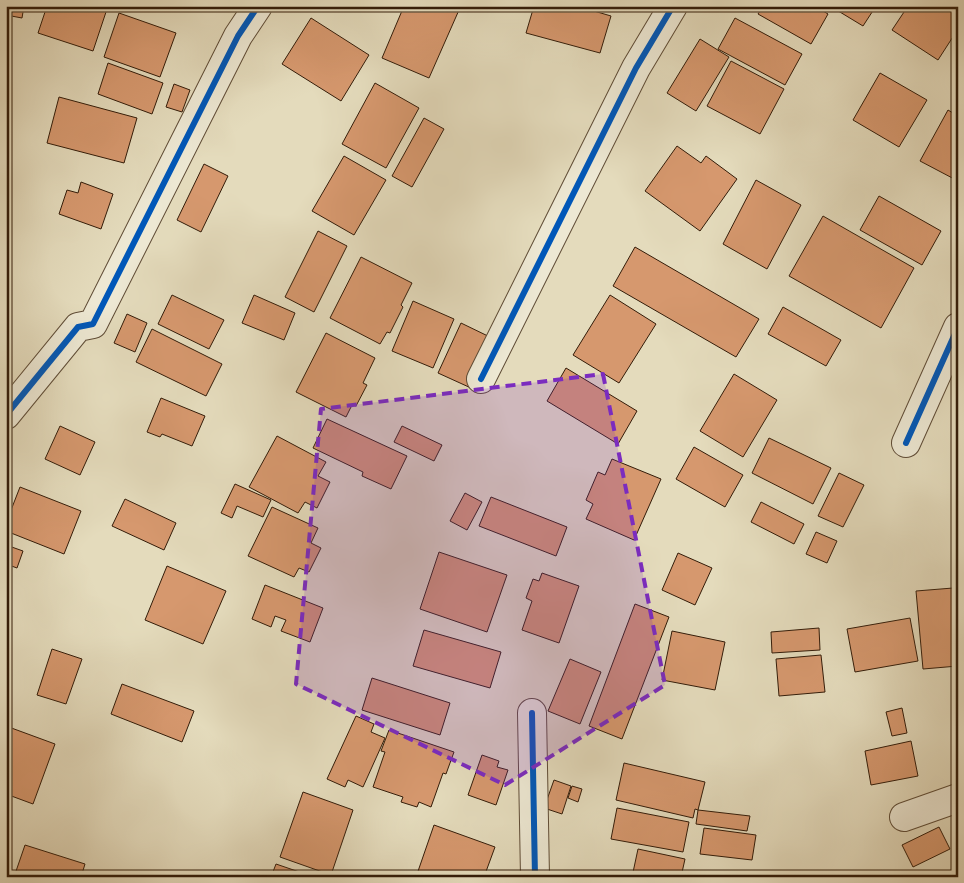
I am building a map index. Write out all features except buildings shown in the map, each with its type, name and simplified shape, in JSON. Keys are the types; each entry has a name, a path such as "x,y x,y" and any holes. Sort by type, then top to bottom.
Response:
{"street":[{"path":"6,415 78,327 94,324 238,36 258,6"},
{"path":"481,378 636,68 673,6"},
{"path":"906,442 958,327"},
{"path":"532,713 536,877"},
{"path":"904,817 958,798"}],"highlighted area":[{"path":"603,374 665,685 505,785 296,684 321,409"}],"cycle path":[{"path":"6,415 78,327 93,324 238,36 258,6"},
{"path":"481,379 636,68 673,6"},
{"path":"906,443 958,327"},
{"path":"532,713 535,877"}]}
